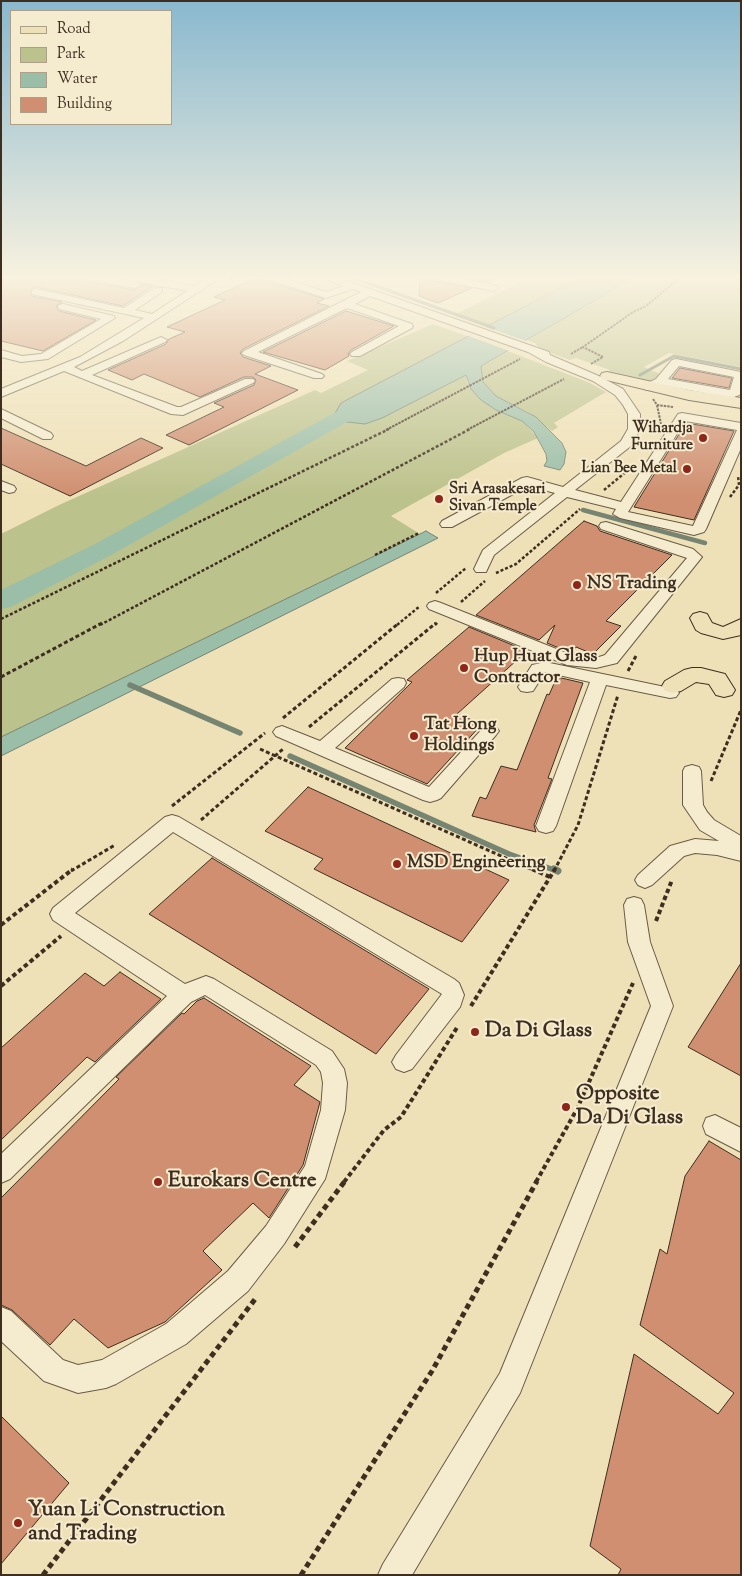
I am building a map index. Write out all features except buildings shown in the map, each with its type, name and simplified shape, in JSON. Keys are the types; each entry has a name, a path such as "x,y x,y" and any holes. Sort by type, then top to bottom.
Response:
{"main road":[{"path":"607,376 655,384 741,403"},
{"path":"700,618 703,626 724,633 731,632 741,625"},
{"path":"672,690 692,675 717,679 724,690"}],"street":[{"path":"1,353 21,360 44,356 55,350"},
{"path":"1,393 65,368 99,350"},
{"path":"84,374 139,350"},
{"path":"255,350 248,353 318,376"},
{"path":"356,354 364,350"},
{"path":"529,350 557,357 607,376"},
{"path":"482,572 488,553 626,443 634,429 634,414 624,397 597,379 529,350"},
{"path":"676,362 740,375 736,392 732,394 655,384 676,362"},
{"path":"65,368 174,411 183,411 249,381"},
{"path":"6,379 20,386"},
{"path":"1,413 47,436"},
{"path":"741,427 689,417 682,418 620,514 688,530 699,529 741,434"},
{"path":"447,524 527,481 624,506"},
{"path":"435,604 557,656 573,661 606,662 611,659 644,621 695,557 688,552 606,526"},
{"path":"527,687 538,669 545,668 672,690"},
{"path":"546,826 600,678"},
{"path":"322,749 398,683"},
{"path":"282,730 430,795 434,793 490,731"},
{"path":"692,771 693,805 700,817 707,825 741,845"},
{"path":"184,995 67,919 176,820 446,984 451,989 454,995 452,1000 404,1062"},
{"path":"645,880 677,851 695,846 717,848 741,854"},
{"path":"394,1575 510,1383 662,1006 638,942 634,905"},
{"path":"1,1171 184,995 206,985 324,1058 332,1069 335,1083 333,1110 316,1170 275,1235 238,1281 176,1334 106,1374 78,1379 54,1371 1,1322"},
{"path":"716,1126 741,1141"}],"path":[{"path":"1,619 413,417 529,350"},
{"path":"567,357 580,350"},
{"path":"589,350 603,357 590,365"},
{"path":"1,677 369,480 565,378"},
{"path":"657,405 660,413 661,427"},
{"path":"176,820 435,604 482,572 516,564 634,466"},
{"path":"375,555 419,533"},
{"path":"176,820 275,756 282,730 435,604 482,572"},
{"path":"710,785 741,710"},
{"path":"260,750 550,877"},
{"path":"1,925 67,873 123,840"},
{"path":"301,1575 432,1371 568,1127 644,957 674,876"},
{"path":"1,986 67,919"}],"green space":[{"path":"374,350 445,350 342,403 334,415 321,423 325,426 338,421 365,424 382,418 466,374 467,382 481,400 522,421 538,438 504,453 391,516 420,534 1,737 1,534 59,505 315,390 321,393 368,370 347,361"},
{"path":"541,350 741,350 741,367 669,353 644,367 658,373 667,381 706,394 606,373 610,370 576,358 570,360"},
{"path":"508,351 590,383 606,392 554,423 558,427 552,431 528,412 496,396 483,382 481,366"}],"water":[{"path":"443,350 510,350 481,366 483,382 496,396 536,417 562,443 566,452 564,464 560,470 544,466 547,461 546,454 534,432 522,421 496,410 481,400 471,389 466,375 382,418 365,424 338,421 325,426 320,424 334,415 341,403"},
{"path":"426,531 438,538 1,756 1,737"}],"waterway":[{"path":"640,375 674,356 741,369"},
{"path":"1,601 104,549 363,405"},
{"path":"583,510 705,543"},
{"path":"130,685 240,733"},
{"path":"290,756 509,854 557,871"},
{"path":"554,869 558,871"}],"place":[{"name":"Wihardja Furniture","path":"703,438"},
{"name":"Lian Bee Metal","path":"687,469"},
{"name":"Sri Arasakesari Sivan Temple","path":"439,499"},
{"name":"NS Trading","path":"577,585"},
{"name":"Hup Huat Glass Contractor","path":"464,668"},
{"name":"Tat Hong Holdings","path":"414,736"},
{"name":"MSD Engineering","path":"397,864"},
{"name":"Da Di Glass","path":"475,1032"},
{"name":"Opposite Da Di Glass","path":"566,1107"},
{"name":"Eurokars Centre","path":"158,1182"},
{"name":"Yuan Li Construction and Trading","path":"18,1523"}]}
